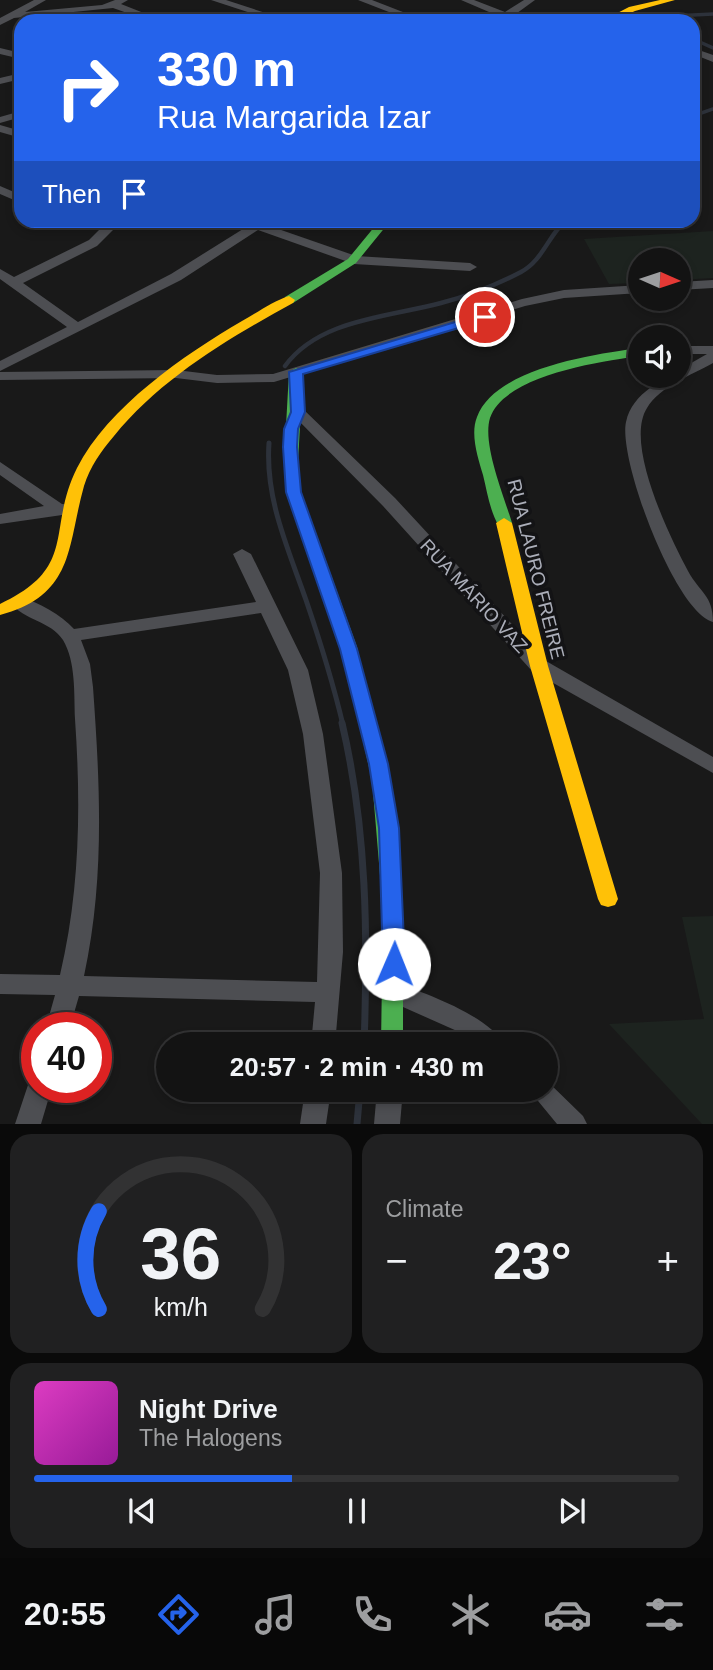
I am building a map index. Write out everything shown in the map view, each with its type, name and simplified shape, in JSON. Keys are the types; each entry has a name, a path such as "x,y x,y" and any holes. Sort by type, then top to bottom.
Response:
{"street":[{"path":"18,14 41,0"},
{"path":"216,0 262,14"},
{"path":"363,0 402,14"},
{"path":"466,0 501,14"},
{"path":"509,14 530,0"},
{"path":"623,14 671,0"},
{"path":"265,1 279,14"},
{"path":"31,14 118,3 143,14"},
{"path":"14,282 93,243 109,228"},
{"path":"0,367 176,277 248,228"},
{"path":"265,228 354,260 470,267"},
{"path":"0,610 20,603 47,582 62,561 63,509 93,453 176,374 234,331 325,280 354,260 380,228"},
{"path":"0,273 78,328"},
{"path":"691,285 713,284"},
{"path":"0,376 176,374 274,378 522,303 564,294 628,290"},
{"path":"691,351 713,350"},
{"name":"RUA LAURO FREIRE","path":"608,899 539,666 483,439 483,414 495,399 518,386 594,359 628,354"},
{"path":"713,357 652,395 637,410 632,429 634,448 660,531 679,570 713,616"},
{"path":"296,372 298,412 291,429 290,447 294,492 363,695 385,802 393,883 392,1032"},
{"name":"RUA MÁRIO VAZ","path":"298,412 388,502 539,666 713,766"},
{"path":"0,467 63,509"},
{"path":"0,519 63,509"},
{"path":"242,554 298,670 313,734 331,873 329,992 324,1032"},
{"path":"20,603 53,622 70,636 81,680 92,815 88,904 71,987 63,1012"},
{"path":"70,636 268,606"},
{"path":"0,984 329,992"},
{"path":"394,992 466,1024 476,1032"},
{"path":"313,1124 316,1102"},
{"path":"387,1124 389,1102"},
{"path":"553,1102 574,1124"},
{"path":"28,1124 34,1103"}],"shaded area":[{"path":"713,231 713,278 691,279 691,248 628,248 628,283 609,284 584,239"},
{"path":"713,916 713,1124 702,1124 609,1024 704,1019 682,917"}],"waterway":[{"path":"700,15 713,14"},
{"path":"700,42 713,48"},
{"path":"700,114 713,109"},
{"path":"285,366 299,350 336,329 451,300 482,290 521,272 535,261 559,228"},
{"path":"269,443 274,504 321,646 343,725"},
{"path":"342,723 357,803 364,883 364,1032"},
{"path":"357,1124 359,1102"}],"traffic: fast":[{"path":"289,300 352,261 379,228"},
{"path":"504,523 483,442 483,418 491,403 506,391 551,371 628,354"},
{"path":"296,372 291,462 294,492 349,647 381,780 393,911 392,1032"}],"traffic: slow":[{"path":"621,14 671,0"},
{"path":"0,610 39,589 49,579 63,551 83,470 111,430 132,408 182,366 236,330 289,300"},
{"path":"504,523 539,666 608,899"}],"route":[{"path":"394,964 389,828 378,764 363,695 349,649 294,492 290,447 291,429 298,412 296,372 346,355 485,317"}]}
